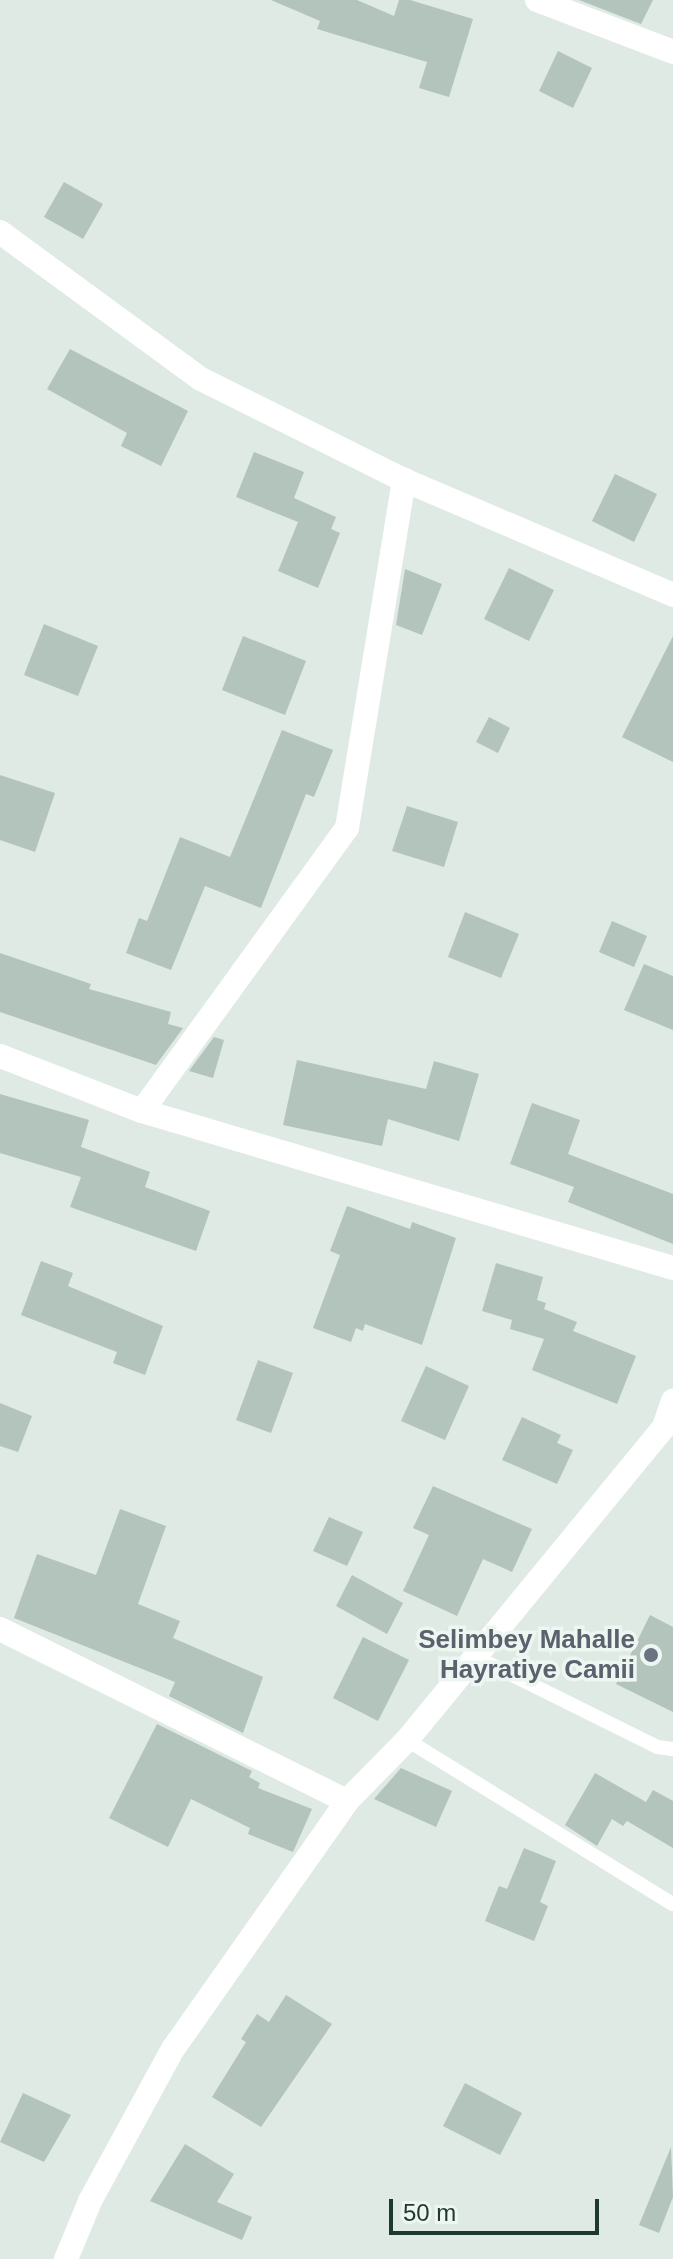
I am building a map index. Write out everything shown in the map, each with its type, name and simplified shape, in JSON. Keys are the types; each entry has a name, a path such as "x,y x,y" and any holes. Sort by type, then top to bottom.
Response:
{"street":[{"path":"537,0 673,52"},
{"path":"0,232 201,379 404,480 673,595"},
{"path":"142,1111 347,828 404,480"},
{"path":"0,1056 142,1111 673,1268"},
{"path":"66,2259 90,2201 173,2049 347,1801 407,1740 472,1655 668,1427 673,1401"},
{"path":"0,1629 347,1801"}],"lane":[{"path":"472,1655 657,1747 673,1749"},
{"path":"407,1740 673,1904"}],"building":[{"path":"271,0 357,0 394,16 399,0 410,0 473,19 449,97 419,88 427,62 317,29 320,21"},
{"path":"579,0 653,0 641,24"},
{"path":"558,51 592,68 573,108 539,91"},
{"path":"64,182 103,204 83,239 44,217"},
{"path":"70,349 188,411 161,466 121,446 127,433 47,389"},
{"path":"254,452 304,472 294,498 336,517 331,529 340,533 318,588 278,571 298,522 236,497"},
{"path":"615,474 657,494 634,542 592,521"},
{"path":"509,568 554,590 529,641 484,619"},
{"path":"405,569 442,584 422,635 396,625"},
{"path":"44,624 98,646 78,696 24,675"},
{"path":"243,636 306,661 285,715 222,690"},
{"path":"673,636 673,762 622,737"},
{"path":"489,717 510,728 498,753 476,742"},
{"path":"282,730 333,750 314,797 306,794 261,908 205,886 171,970 126,953 139,918 147,921 180,837 230,857"},
{"path":"0,775 55,793 35,852 0,840"},
{"path":"407,806 458,822 444,867 392,851"},
{"path":"465,912 519,934 501,978 448,957"},
{"path":"612,921 647,936 634,967 599,952"},
{"path":"0,953 91,984 89,989 171,1012 168,1024 183,1028 156,1065 0,1012"},
{"path":"644,964 673,976 673,1030 624,1010"},
{"path":"214,1037 224,1040 213,1078 189,1071"},
{"path":"297,1060 426,1089 434,1061 479,1074 459,1141 388,1119 382,1146 283,1125"},
{"path":"0,1094 89,1120 81,1147 150,1172 145,1187 210,1211 196,1251 70,1207 81,1177 0,1153"},
{"path":"532,1103 580,1120 568,1154 673,1194 673,1244 568,1202 574,1187 510,1164"},
{"path":"347,1206 410,1229 412,1222 456,1238 422,1345 365,1324 363,1331 356,1328 351,1342 313,1328 340,1255 330,1251"},
{"path":"41,1261 73,1273 68,1286 163,1326 145,1375 113,1363 117,1352 21,1315"},
{"path":"496,1263 543,1277 537,1300 546,1303 544,1309 577,1322 573,1331 636,1356 617,1404 532,1370 544,1339 510,1329 512,1320 482,1311"},
{"path":"258,1360 293,1373 271,1433 236,1420"},
{"path":"426,1366 469,1386 445,1440 401,1421"},
{"path":"0,1403 32,1416 18,1452 0,1446"},
{"path":"522,1417 561,1435 557,1443 573,1450 557,1484 502,1460"},
{"path":"433,1486 532,1529 512,1572 483,1559 457,1616 403,1591 429,1535 413,1528"},
{"path":"120,1509 166,1526 138,1604 180,1621 173,1638 263,1677 243,1733 169,1696 175,1682 14,1618 37,1554 96,1575"},
{"path":"329,1517 363,1532 347,1566 313,1551"},
{"path":"352,1575 403,1603 387,1634 336,1606"},
{"name":"Selimbey Mahalle Hayratiye Camii","path":"650,1615 673,1627 673,1712 616,1684"},
{"path":"363,1637 409,1660 378,1721 333,1698"},
{"path":"157,1724 252,1771 249,1777 260,1783 258,1788 312,1809 293,1852 248,1834 250,1828 191,1799 168,1847 109,1818"},
{"path":"401,1768 452,1791 436,1827 374,1799"},
{"path":"595,1773 646,1802 653,1790 673,1801 673,1848 627,1821 623,1826 612,1819 597,1846 565,1825"},
{"path":"524,1848 556,1861 540,1902 548,1906 534,1941 485,1921 499,1886 507,1889"},
{"path":"286,1995 332,2024 261,2127 212,2097 246,2042 241,2039 257,2014 269,2022"},
{"path":"465,2083 522,2113 500,2155 443,2126"},
{"path":"23,2093 71,2115 44,2162 0,2142"},
{"path":"185,2144 234,2174 217,2202 252,2217 242,2240 150,2201"},
{"path":"671,2147 673,2197 659,2233 639,2225"}],"place":[{"name":"Selimbey Mahalle Hayratiye Camii","path":"651,1655"}]}
